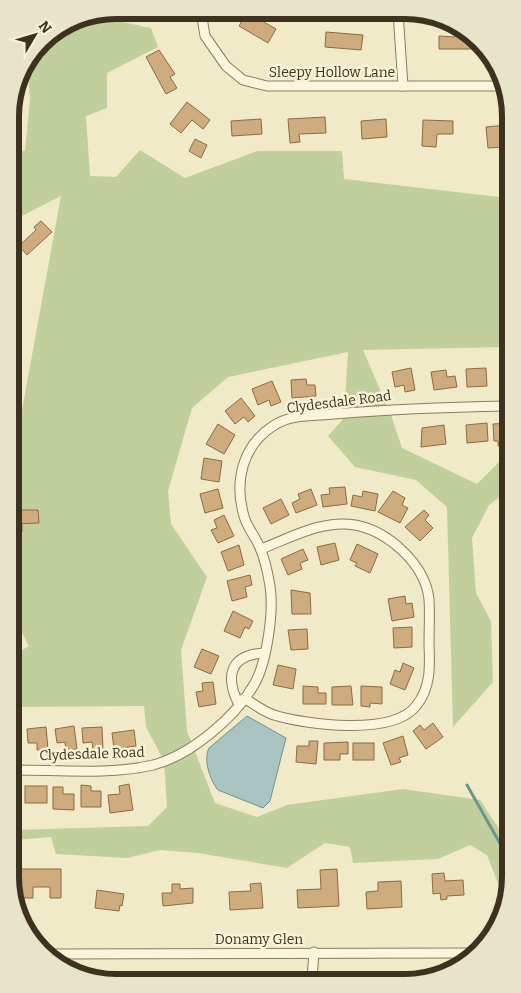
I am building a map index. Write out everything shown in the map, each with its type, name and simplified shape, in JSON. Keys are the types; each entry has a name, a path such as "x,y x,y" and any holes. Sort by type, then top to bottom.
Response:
{"street":[{"name":"Sleepy Hollow Lane","path":"202,19 204,36 226,66 243,80 267,86 497,86"},
{"path":"398,19 403,86"},
{"name":"Clydesdale Road","path":"19,770 132,768 154,764 203,741 242,702 255,682 264,653 270,625 271,605 270,586 260,549 244,517 238,482 244,460 257,440 273,426 291,418 396,408 502,406"},
{"path":"260,549 327,524 355,525 380,535 399,547 412,562 423,582 428,598 430,668 426,690 417,706 396,720 357,726 309,724 272,714 242,702 230,680 233,669 239,660 250,654 264,653"},
{"path":"312,974 314,952"},
{"name":"Donamy Glen","path":"57,954 465,953"}],"green space":[{"path":"118,19 118,21 151,28 158,47 107,73 107,108 86,116 90,176 116,177 140,150 185,178 257,151 342,151 344,179 499,197 502,192 502,347 363,350 391,415 402,448 477,484 499,462 502,462 502,495 489,505 472,538 476,593 491,621 493,682 453,727 447,507 416,480 355,467 328,436 344,418 348,352 228,377 192,408 168,491 171,524 207,577 181,650 187,731 215,803 257,817 287,805 403,789 480,800 502,833 501,891 487,855 470,845 438,859 353,863 350,847 325,843 287,868 198,853 160,850 127,858 56,854 51,837 19,840 19,830 148,826 167,807 164,761 146,727 144,706 19,707 19,652 29,646 19,627 19,421 61,196 19,217 19,151 25,151 30,99 28,74 35,62 37,60 60,60 60,37 78,26 90,22"}],"water":[{"path":"247,716 286,738 270,801 263,808 218,790 212,781 207,764 209,748"}],"building":[{"path":"243,19 251,21 252,19 263,19 262,21 276,29 268,43 239,26"},
{"path":"326,32 363,35 361,50 325,47"},
{"path":"455,33 475,49 439,49 439,36 455,37"},
{"path":"159,50 175,74 170,77 177,88 166,94 146,57"},
{"path":"187,102 210,120 203,129 192,120 181,133 170,124"},
{"path":"325,117 326,133 299,134 300,142 290,143 288,119"},
{"path":"261,119 262,134 232,136 231,121"},
{"path":"386,119 387,137 362,139 361,121"},
{"path":"423,120 453,121 453,134 437,134 436,147 422,146"},
{"path":"502,125 502,147 488,148 486,127"},
{"path":"195,139 207,145 201,158 189,151"},
{"path":"41,221 52,232 27,255 19,246 36,230 34,227"},
{"path":"411,368 415,390 405,392 404,385 395,387 392,372"},
{"path":"486,368 487,386 467,387 466,369"},
{"path":"446,370 447,377 455,376 457,387 434,390 431,372"},
{"path":"306,379 307,385 315,385 316,396 292,398 291,380"},
{"path":"272,381 281,402 271,406 269,400 258,405 252,389"},
{"path":"241,398 255,416 248,422 244,417 235,424 225,411"},
{"path":"487,423 488,441 467,443 466,425"},
{"path":"502,423 502,446 498,446 498,441 494,441 493,424"},
{"path":"218,424 235,435 224,454 206,444"},
{"path":"444,425 446,444 421,447 422,428"},
{"path":"204,458 222,461 219,482 201,479"},
{"path":"345,487 347,504 323,507 321,495 330,494 329,488"},
{"path":"218,489 223,508 205,513 200,494"},
{"path":"311,489 317,505 296,513 292,503 300,499 298,494"},
{"path":"363,491 378,494 375,511 351,506 353,495 362,497"},
{"path":"393,491 405,498 402,505 408,508 400,523 378,512"},
{"path":"281,499 289,515 271,524 263,508"},
{"path":"19,510 38,510 39,523 19,524"},
{"path":"424,510 429,515 425,520 433,528 420,541 405,527"},
{"path":"224,515 234,536 218,543 211,530 217,528 214,520"},
{"path":"19,524 22,524 22,532 19,532"},
{"path":"335,543 339,560 321,565 317,547"},
{"path":"357,544 378,554 370,573 355,566 357,563 350,560"},
{"path":"239,545 244,565 228,571 221,552"},
{"path":"303,549 308,560 300,563 302,569 288,575 281,559"},
{"path":"250,575 252,585 245,587 247,597 232,601 227,581"},
{"path":"291,590 310,593 311,614 292,614"},
{"path":"405,596 406,604 412,603 414,617 392,621 388,599"},
{"path":"233,611 253,621 249,629 245,627 240,638 224,631"},
{"path":"412,627 412,647 394,648 393,628"},
{"path":"307,629 308,649 291,650 288,630"},
{"path":"202,649 219,656 211,674 194,667"},
{"path":"403,663 414,668 405,690 390,684 395,670 400,672"},
{"path":"278,665 296,669 293,689 273,685"},
{"path":"213,682 216,704 199,707 196,692 203,691 202,683"},
{"path":"303,686 318,687 318,693 326,693 326,704 303,704"},
{"path":"351,686 353,705 332,705 332,687"},
{"path":"361,686 382,687 382,704 370,703 370,707 361,706"},
{"path":"433,723 443,737 426,749 413,731 420,725 424,730"},
{"path":"74,726 77,749 66,750 65,742 57,743 55,729"},
{"path":"46,727 48,749 37,750 37,743 28,743 27,729"},
{"path":"102,727 103,749 93,750 92,742 83,743 82,728"},
{"path":"134,730 136,746 114,749 112,733"},
{"path":"403,736 408,755 399,758 401,762 391,765 383,743"},
{"path":"309,741 318,741 316,764 296,762 297,746 309,746"},
{"path":"348,742 348,754 340,754 340,760 324,760 324,743"},
{"path":"353,743 374,743 374,760 353,760"},
{"path":"129,784 133,810 110,813 108,795 120,794 119,786"},
{"path":"81,785 91,786 91,791 101,791 101,807 81,807"},
{"path":"25,786 47,786 47,803 25,803"},
{"path":"53,787 63,787 63,794 74,794 74,810 53,809"},
{"path":"21,869 61,869 61,898 50,898 50,887 33,887 33,898 21,898"},
{"path":"337,869 339,906 298,908 297,890 321,889 320,870"},
{"path":"444,873 445,881 463,880 464,895 447,896 447,899 441,900 440,893 433,894 432,874"},
{"path":"401,881 402,907 367,909 366,892 378,891 378,882"},
{"path":"261,883 263,908 230,910 229,892 251,891 250,884"},
{"path":"172,884 180,884 180,889 193,888 193,903 163,906 162,893 172,893"},
{"path":"97,890 124,894 119,911 95,908"}],"waterway":[{"path":"467,785 502,847"}]}
